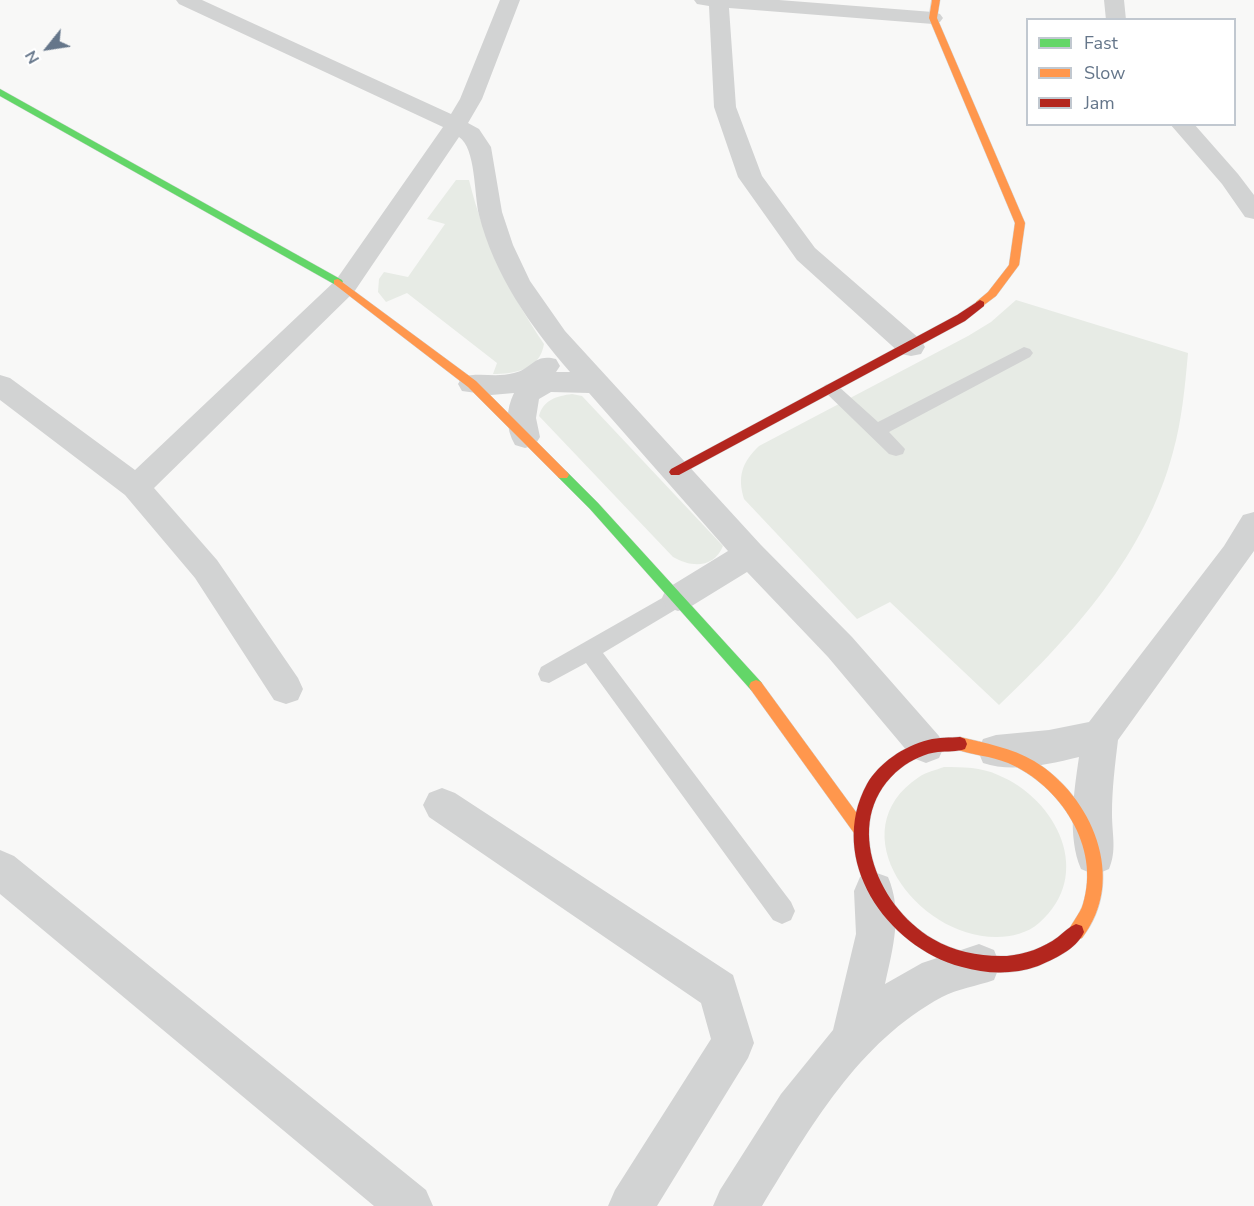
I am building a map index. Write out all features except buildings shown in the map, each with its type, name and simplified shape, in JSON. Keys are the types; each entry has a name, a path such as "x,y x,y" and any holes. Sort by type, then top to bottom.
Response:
{"street":[{"path":"186,0 471,134 480,147 490,212 500,245 518,282 555,337 750,554 840,648 926,747"},
{"path":"136,487 345,286 456,125 471,99 510,0"},
{"path":"675,472 911,347 961,318 992,294 1014,265 1020,223 934,9 714,0 725,107 750,177 806,254 911,347"},
{"path":"1114,0 1116,18"},
{"path":"0,92 345,286 472,384 594,506 762,692 858,828"},
{"path":"1183,126 1230,179 1254,212"},
{"path":"472,384 491,387 531,377 543,369 554,356 555,337"},
{"path":"525,437 520,418 521,406 525,397 534,389 556,380 595,384"},
{"path":"0,385 136,487 206,569 286,689"},
{"path":"736,1206 799,1107 852,1038 890,1005 933,979 980,965 1020,964 1055,952 1080,928 1093,896 1096,860 1093,815 1095,774 1101,735 1235,555 1254,524"},
{"path":"678,598 750,554"},
{"path":"852,1038 876,934 874,891 862,859 858,828 864,800 878,776 900,758 926,747 960,744 996,751 1033,750 1060,746 1101,735"},
{"path":"996,751 1030,767 1060,793 1082,825 1096,860"},
{"path":"442,805 718,990 733,1043 631,1206"},
{"path":"0,869 410,1206"},
{"path":"874,891 901,925 928,944 937,950 980,965"}],"lane":[{"path":"876,430 1024,353"},
{"path":"831,389 896,449"},
{"path":"549,674 678,598"},
{"path":"589,651 782,911"}],"shaded area":[{"path":"456,180 469,180 482,224 499,265 544,344 537,360 525,369 493,374 497,363 407,293 386,302 378,292 379,279 384,272 408,277 445,224 427,219"},
{"path":"1016,300 1188,353 1183,403 1173,452 1161,489 1145,525 1104,590 1079,621 1054,650 999,705 890,602 857,619 744,499 741,477 748,458 759,446 968,336 991,322"},
{"path":"572,394 582,396 723,546 714,559 695,564 673,557 539,416 544,406 551,400"},
{"path":"944,767 965,767 992,772 1019,786 1052,820 1062,840 1066,861 1065,883 1056,904 1039,923 1030,929 1002,937 967,933 940,920 916,901 897,878 887,852 885,825 896,799 919,777"}],"traffic: fast":[{"path":"0,92 338,282"},
{"path":"563,475 594,506 756,686"}],"traffic: slow":[{"path":"936,0 933,18 1020,223 1014,265 992,294 980,304"},
{"path":"338,282 472,384 563,475"},
{"path":"756,686 859,828"},
{"path":"960,744 1005,755 1022,762 1046,779 1073,809 1091,845 1095,864 1095,884 1091,904 1076,932"}],"traffic: jam":[{"path":"675,472 961,318 980,304"},
{"path":"960,744 924,748 897,762 878,780 866,802 861,826 862,851 870,876 882,901 908,931 926,944 958,958 980,963 1007,964 1032,960 1055,949 1076,932"}]}
